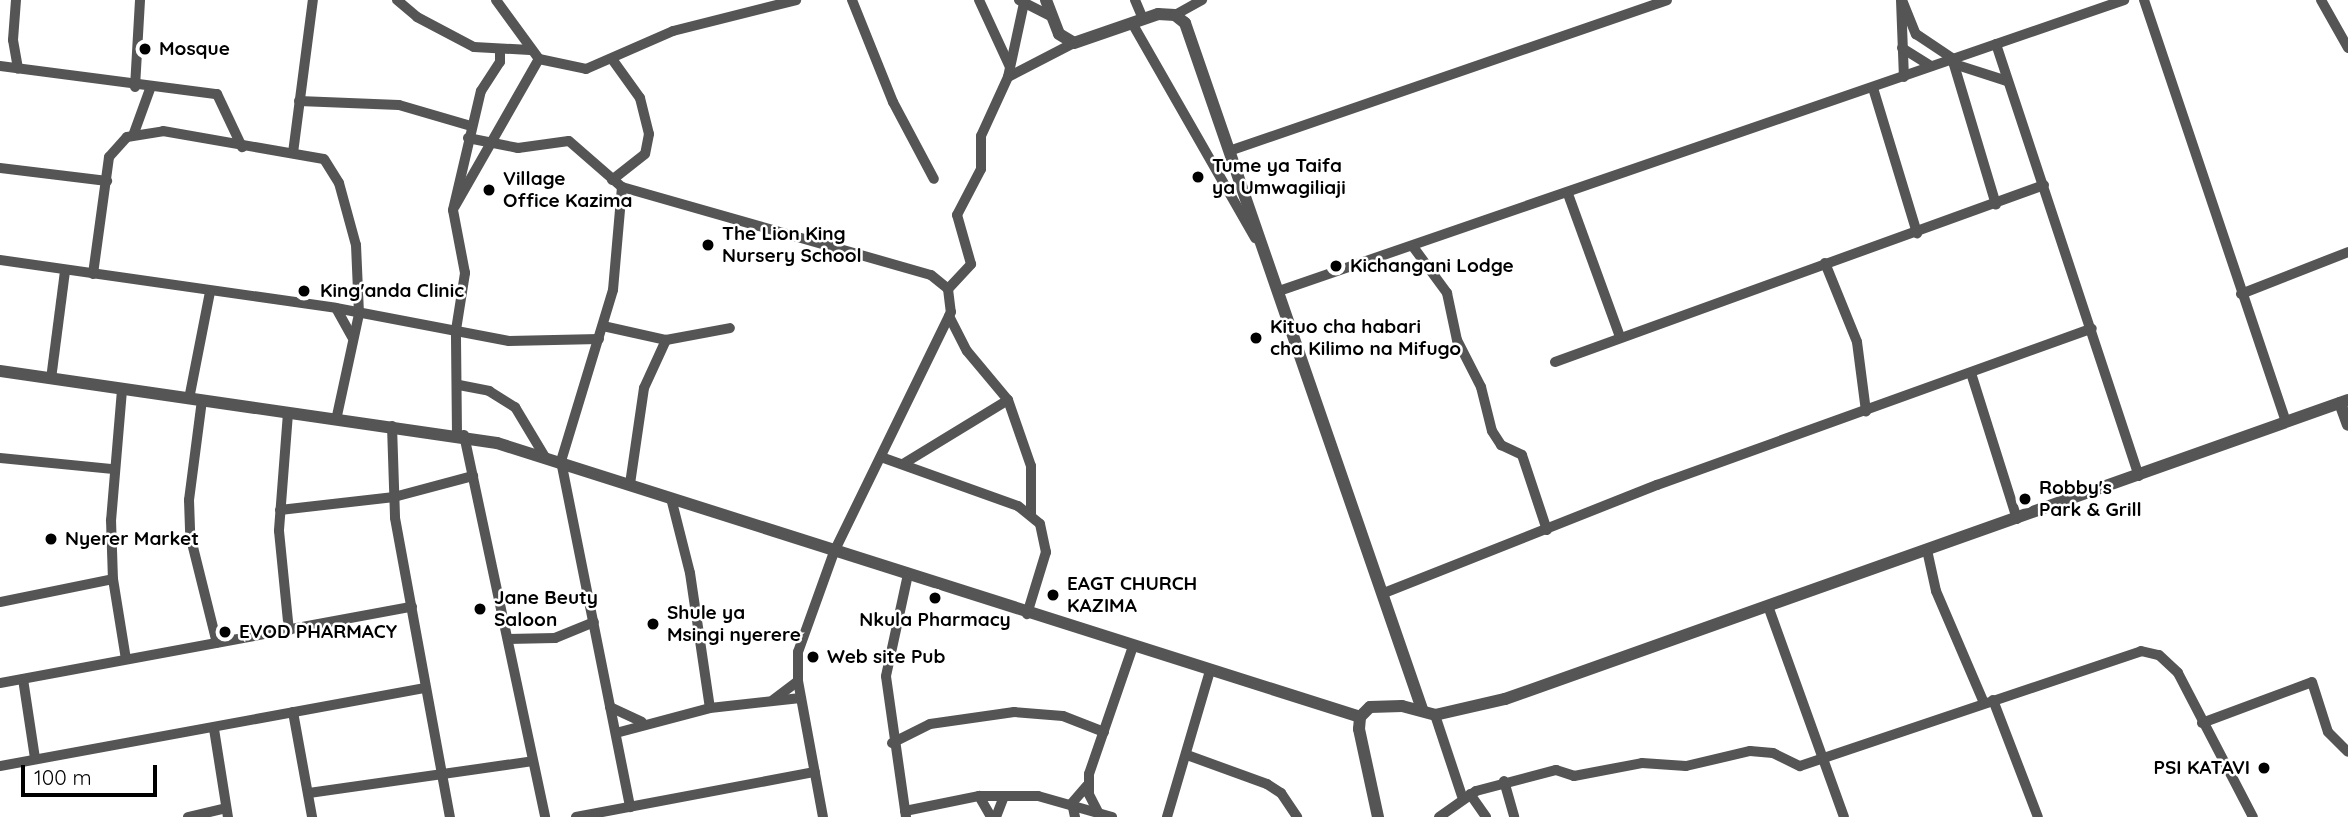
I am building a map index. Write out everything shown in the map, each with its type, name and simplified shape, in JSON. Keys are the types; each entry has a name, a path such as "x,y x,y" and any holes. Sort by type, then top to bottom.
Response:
{"street":[{"path":"16,0 13,40 18,69"},
{"path":"135,86 140,0"},
{"path":"293,153 313,0"},
{"path":"397,0 454,37 500,51 530,50"},
{"path":"496,0 539,59 586,69 673,31 796,0"},
{"path":"852,0 893,102 934,179"},
{"path":"979,0 1009,72"},
{"path":"1046,0 1059,34 1074,43"},
{"path":"1135,0 1137,21 1271,264"},
{"path":"1009,72 1074,43 1137,21 1175,15 1202,0"},
{"path":"1232,150 1667,0"},
{"path":"1901,0 1904,77"},
{"path":"1901,0 1916,34 1953,61 2007,81"},
{"path":"1279,291 1414,248 1931,66 1953,61 2094,5 2124,0"},
{"path":"2144,0 2286,422"},
{"path":"2321,0 2348,48"},
{"path":"1027,614 1046,538 1031,514 1031,466 1008,400 967,351 949,316 948,289 971,264 957,215 981,169 981,136 1009,72 1021,1 1052,18"},
{"path":"1175,15 1185,23 1232,150 1422,709"},
{"path":"1996,44 2139,476"},
{"path":"1902,48 1931,66"},
{"path":"500,51 471,126 453,210 466,273 456,330 461,435 473,476 544,817"},
{"path":"453,210 539,59"},
{"path":"611,59 640,99 649,134 640,161 612,180"},
{"path":"1953,61 1996,205"},
{"path":"0,66 150,89 217,94 242,147"},
{"path":"1873,88 1917,233"},
{"path":"134,133 150,89"},
{"path":"299,101 400,105 471,126"},
{"path":"93,274 112,148 134,133 177,133 242,147 324,159 339,183 354,227 359,314 336,420"},
{"path":"468,138 518,148 569,141 622,187 931,275 948,289"},
{"path":"0,168 107,181"},
{"path":"1555,362 1825,263 1996,205 2044,185"},
{"path":"622,187 613,290 561,461 630,807"},
{"path":"1568,194 1620,337"},
{"path":"1414,248 1447,293 1457,340 1481,387 1489,424 1497,442 1522,455 1547,530"},
{"path":"2241,294 2348,252"},
{"path":"0,260 210,292 335,307 359,314 526,342 599,339"},
{"path":"1825,263 1857,342 1867,393 1866,411"},
{"path":"51,379 65,271"},
{"path":"210,292 195,399 189,500 190,535 218,643"},
{"path":"335,307 352,337"},
{"path":"823,817 798,681 805,628 834,552 949,316"},
{"path":"603,326 666,340 730,328"},
{"path":"1384,593 2092,328"},
{"path":"630,484 644,388 666,340"},
{"path":"0,371 336,420 461,435 561,461 1027,614 1360,717 1381,705 1422,709 1435,715 1505,699 2344,401 2348,425"},
{"path":"1970,373 2017,519"},
{"path":"459,385 489,391 516,407 545,457"},
{"path":"122,390 113,469 113,579 126,659"},
{"path":"1867,393 1882,406"},
{"path":"903,464 1008,400"},
{"path":"288,413 280,510 289,631"},
{"path":"391,426 394,497 424,688 450,817"},
{"path":"881,457 1031,514"},
{"path":"0,458 113,469"},
{"path":"280,510 394,497 473,476"},
{"path":"671,498 690,573 710,708"},
{"path":"1927,550 1937,592 2038,817"},
{"path":"908,574 886,676 892,743 906,814 979,796 1004,796 1072,803 1112,817"},
{"path":"0,602 113,579"},
{"path":"1768,606 1844,817"},
{"path":"0,683 412,607"},
{"path":"508,639 555,638 594,622"},
{"path":"1072,803 1087,786 1133,646"},
{"path":"1440,817 1466,795 1504,781 1559,770 1574,776 1642,763 1686,766 1734,752 1773,753 1800,766 2141,651 2158,655 2178,673 2253,817"},
{"path":"1167,817 1210,671"},
{"path":"23,679 35,758"},
{"path":"772,701 798,681"},
{"path":"2202,723 2312,682 2328,732 2348,752"},
{"path":"0,766 214,729 424,688"},
{"path":"616,733 642,722 710,708 800,698"},
{"path":"610,707 642,722"},
{"path":"293,712 312,817"},
{"path":"890,722 915,728 1038,712 1104,732"},
{"path":"1435,715 1466,795 1486,817"},
{"path":"1360,717 1378,817"},
{"path":"892,743 915,728"},
{"path":"188,817 227,813 214,729"},
{"path":"1187,755 1267,784 1281,793 1297,817"},
{"path":"309,793 533,761"},
{"path":"576,817 815,772"},
{"path":"1504,781 1514,817"},
{"path":"1087,786 1098,812"},
{"path":"979,796 993,817 1004,796"},
{"path":"1072,803 1075,817"}],"place":[{"name":"Mosque","path":"145,49"},
{"name":"Tume ya Taifa ya Umwagiliaji","path":"1198,177"},
{"name":"Village Office Kazima","path":"489,190"},
{"name":"The Lion King Nursery School","path":"708,245"},
{"name":"Kichangani Lodge","path":"1336,266"},
{"name":"King'anda Clinic","path":"304,291"},
{"name":"Kituo cha habari cha Kilimo na Mifugo","path":"1256,338"},
{"name":"Robby's Park & Grill","path":"2025,499"},
{"name":"Nyerer Market","path":"51,539"},
{"name":"EAGT CHURCH KAZIMA","path":"1053,595"},
{"name":"Nkula Pharmacy","path":"935,598"},
{"name":"Jane Beuty Saloon","path":"480,609"},
{"name":"Shule ya Msingi nyerere","path":"653,624"},
{"name":"EVOD PHARMACY","path":"225,632"},
{"name":"Web site Pub","path":"813,657"},
{"name":"PSI KATAVI","path":"2264,768"}]}
